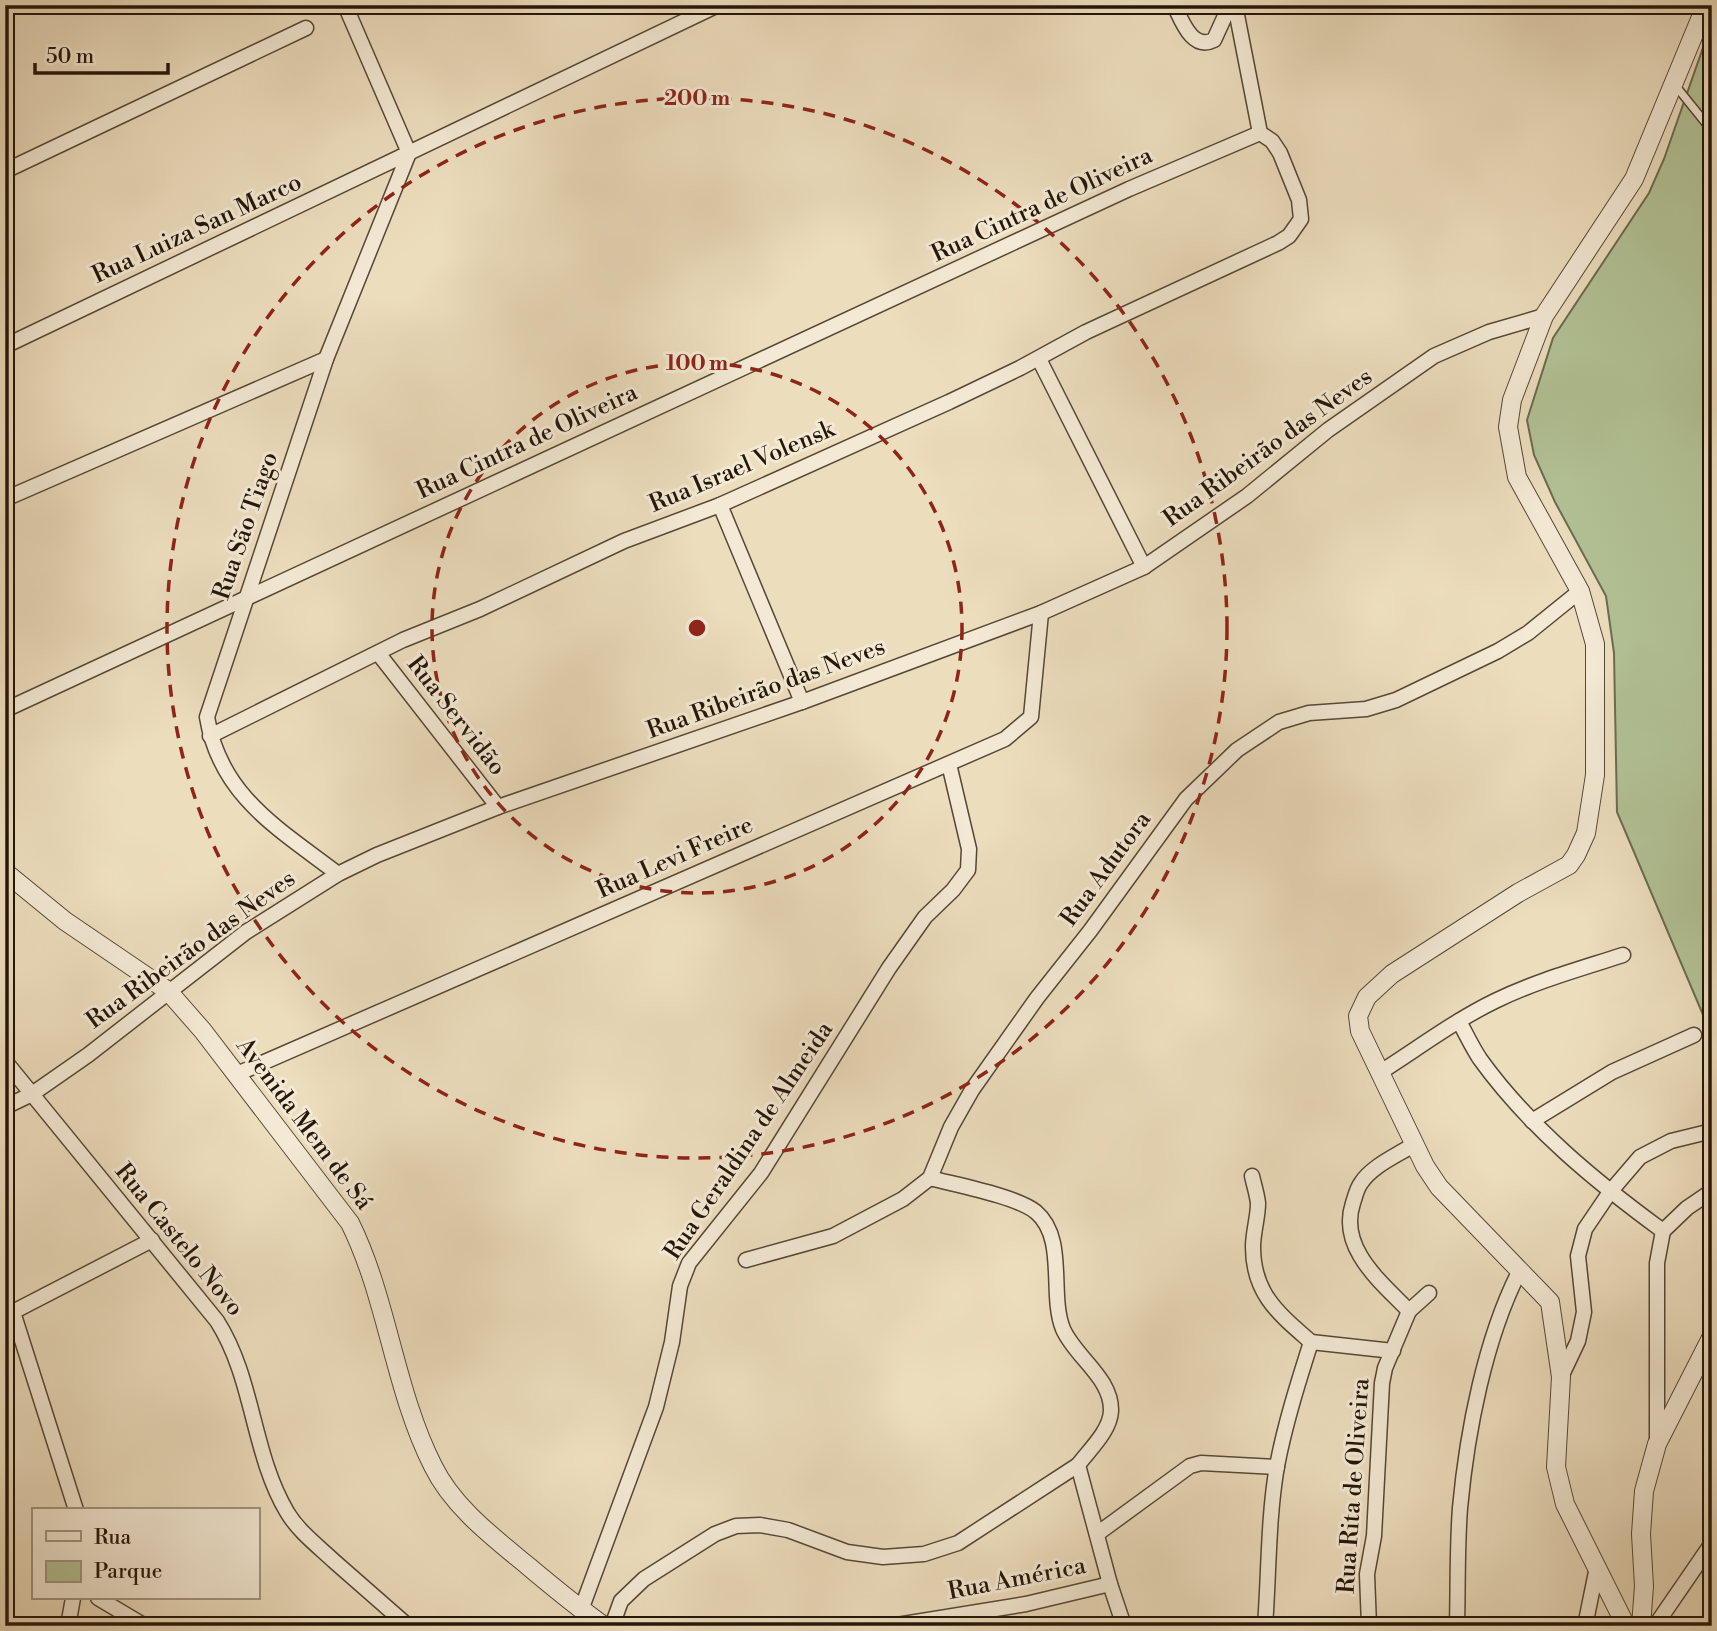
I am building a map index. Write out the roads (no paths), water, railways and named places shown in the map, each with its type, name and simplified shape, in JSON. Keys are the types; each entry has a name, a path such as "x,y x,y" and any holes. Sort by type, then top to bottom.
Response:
{"street":[{"name":"Rua Luiza San Marco","path":"5,346 718,5"},
{"path":"1174,5 1192,37 1208,43 1214,40 1232,5"},
{"path":"1232,5 1260,133"},
{"path":"1626,1626 1565,1504 1556,1467 1561,1377 1550,1302 1439,1187 1413,1145 1360,1031 1358,1016 1367,997 1392,974 1518,893 1569,864 1586,833 1595,775 1595,645 1580,591 1517,477 1508,427 1511,400 1544,316 1634,180 1706,5"},
{"path":"349,7 409,153"},
{"path":"5,171 306,28"},
{"name":"Rua Israel Volensk","path":"210,736 403,640 480,609 624,541 720,505 1038,359 1086,332 1229,267 1289,236 1301,219 1299,200 1280,153 1272,141 1260,133"},
{"name":"Rua Cintra de Oliveira","path":"5,710 1129,189 1260,133"},
{"name":"Rua São Tiago","path":"338,874 262,817 226,773 215,752 207,717 209,703 326,359 409,153"},
{"name":"Rua Ribeirão das Neves","path":"5,1107 32,1094 88,1055 246,932 338,874 377,855 498,807 802,702 1041,613 1143,566 1247,496 1328,430 1434,356 1489,332 1544,316"},
{"path":"5,499 326,359"},
{"path":"1038,359 1143,566"},
{"path":"720,505 802,702"},
{"name":"Rua Adutora","path":"746,1260 833,1236 904,1199 930,1178 951,1127 972,1090 1037,998 1090,931 1186,799 1237,750 1279,722 1309,713 1366,709 1396,700 1528,634 1580,591"},
{"name":"Rua Levi Freire","path":"237,1074 1005,739 1031,718 1041,613"},
{"name":"Rua Servidão","path":"378,653 498,807"},
{"name":"Rua Geraldina de Almeida","path":"581,1610 656,1407 681,1286 689,1263 761,1173 889,968 925,917 953,890 968,870 969,849 949,764"},
{"name":"Avenida Mem de Sá","path":"5,872 65,921 168,991 203,1031 350,1223 378,1295 418,1433 433,1468 453,1499 501,1543 604,1626"},
{"path":"1379,1073 1495,1001 1541,982 1623,955"},
{"path":"1459,1021 1480,1058 1532,1121 1610,1192 1662,1231"},
{"path":"1532,1121 1612,1072 1695,1035"},
{"name":"Rua Castelo Novo","path":"5,1061 152,1240 229,1339 271,1478 287,1512 303,1533 408,1626"},
{"path":"1561,1377 1578,1340 1584,1312 1578,1256 1585,1229 1610,1192 1640,1157 1671,1141 1712,1131"},
{"path":"1413,1145 1375,1169 1360,1183 1349,1214 1353,1244 1370,1270 1409,1311 1429,1293"},
{"path":"1252,1176 1258,1202 1254,1265 1260,1285 1275,1310 1311,1342 1393,1351"},
{"path":"612,1626 621,1601 644,1579 715,1534 736,1526 760,1524 788,1530 848,1552 883,1557 924,1554 958,1543 1078,1465 1107,1427 1111,1408 1101,1381 1062,1327 1053,1238 1045,1222 1035,1211 1014,1202 930,1178"},
{"path":"1657,1444 1657,1263 1662,1231 1687,1208 1712,1191"},
{"path":"75,1508 9,1314 152,1240"},
{"path":"1457,1626 1460,1508 1472,1425 1497,1321 1520,1270"},
{"name":"Rua Rita de Oliveira","path":"1369,1626 1367,1574 1374,1536 1382,1383 1409,1311"},
{"path":"1641,1626 1644,1586 1641,1535 1644,1491 1657,1444 1712,1336"},
{"path":"1265,1626 1277,1467 1290,1409 1311,1342"},
{"path":"1097,1534 1190,1466 1200,1463 1277,1467"},
{"path":"1078,1465 1124,1626"},
{"path":"1655,1626 1712,1543"},
{"path":"1585,1626 1597,1567"},
{"name":"Rua América","path":"891,1626 1026,1604 1110,1584"},
{"path":"68,1626 73,1600"},
{"path":"101,1600 145,1626"}],"lane":[{"path":"1674,84 1712,131"}]}
